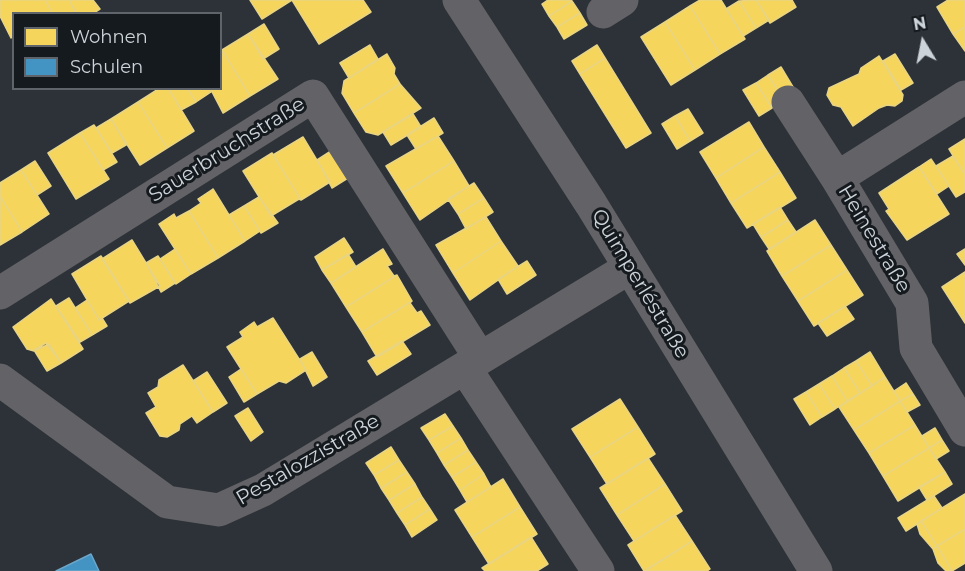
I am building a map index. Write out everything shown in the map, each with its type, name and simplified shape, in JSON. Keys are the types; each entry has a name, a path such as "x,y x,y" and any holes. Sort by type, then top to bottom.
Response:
{"street":[{"name":"Quimperléstraße","path":"459,0 629,268 816,571"},
{"name":"Sauerbruchstraße","path":"0,293 313,96 472,363"},
{"name":"Heinestraße","path":"837,178 965,97"},
{"name":"Heinestraße","path":"788,102 912,303 916,348 965,430"},
{"name":"Pestalozzistraße","path":"0,380 167,502 219,510 263,490 629,268"},
{"path":"472,363 598,571"}],"building: Wohnen":[{"path":"0,0 45,0 52,12 12,12 11,38 0,16"},
{"path":"45,0 69,0 75,12 52,12"},
{"path":"69,0 93,0 100,9 95,12 75,12"},
{"path":"250,0 292,0 262,19"},
{"path":"292,0 363,0 371,12 319,44"},
{"path":"548,0 572,1 549,16 542,4"},
{"path":"700,0 721,0 745,39 720,54 690,6"},
{"path":"756,0 769,20 756,28 739,1"},
{"path":"756,0 792,0 796,7 770,23"},
{"path":"948,0 965,0 965,27 953,34 937,7"},
{"path":"572,1 580,13 557,27 549,16"},
{"path":"739,1 756,28 743,36 726,9"},
{"path":"690,6 720,54 695,70 665,22"},
{"path":"580,13 587,25 564,39 557,27"},
{"path":"665,22 695,70 671,85 641,37"},
{"path":"264,24 279,49 263,59 248,34"},
{"path":"965,27 965,51 953,34"},
{"path":"248,34 278,79 250,96 222,50"},
{"path":"370,45 378,59 349,78 340,63"},
{"path":"597,45 605,58 580,74 572,61"},
{"path":"222,50 250,96 223,113 211,90 222,90"},
{"path":"387,54 400,84 354,113 342,93 344,81"},
{"path":"895,54 913,83 901,90 883,61"},
{"path":"879,56 903,95 902,101 895,106 887,105 879,108 853,126 841,107 833,105 827,95 829,88 859,74 861,68"},
{"path":"605,58 651,133 626,148 580,74"},
{"path":"781,67 796,92 784,100 768,75"},
{"path":"768,75 784,100 772,108 756,83"},
{"path":"756,83 772,108 759,116 743,90"},
{"path":"400,84 421,108 378,135 366,132 354,113"},
{"path":"157,90 169,90 194,131 167,148 138,102"},
{"path":"169,90 188,90 196,102 181,110"},
{"path":"188,90 210,90 211,92 196,102"},
{"path":"138,102 167,148 140,165 111,119"},
{"path":"688,109 703,133 690,141 675,116"},
{"path":"413,114 421,127 391,145 383,132"},
{"path":"675,116 690,141 677,149 662,124"},
{"path":"434,118 443,133 416,149 407,135"},
{"path":"111,119 126,145 112,153 96,128"},
{"path":"749,122 764,147 716,178 700,152"},
{"path":"94,125 117,162 103,170 80,133"},
{"path":"80,133 109,179 76,199 48,153"},
{"path":"438,136 454,161 403,193 386,166"},
{"path":"303,137 330,182 301,200 273,155"},
{"path":"965,139 965,175 949,149"},
{"path":"764,147 780,172 731,203 716,178"},
{"path":"331,151 348,178 332,188 317,160"},
{"path":"272,153 301,200 299,199 271,216 243,171"},
{"path":"953,156 965,175 965,192 956,197 936,166"},
{"path":"931,159 949,186 937,194 919,167"},
{"path":"35,161 51,186 37,195 21,170"},
{"path":"454,161 469,186 420,220 403,193"},
{"path":"919,167 949,214 907,240 886,211 889,209 879,193"},
{"path":"21,170 49,214 22,232 0,196 0,183"},
{"path":"780,172 796,198 747,228 731,203"},
{"path":"474,183 484,198 458,214 448,199"},
{"path":"213,189 245,241 218,258 189,211 201,203 198,199"},
{"path":"0,196 22,232 0,245"},
{"path":"259,197 278,223 261,233 244,206"},
{"path":"484,198 493,212 466,229 458,214"},
{"path":"244,206 260,231 245,241 229,215"},
{"path":"780,207 788,220 761,237 753,224"},
{"path":"189,211 218,258 191,274 159,224 174,214 176,218"},
{"path":"486,217 501,241 453,273 436,245"},
{"path":"788,220 796,232 769,249 761,237"},
{"path":"815,220 831,245 782,276 767,251"},
{"path":"344,238 353,252 322,270 315,257"},
{"path":"132,240 160,286 130,303 102,259"},
{"path":"501,241 518,266 470,300 453,273"},
{"path":"831,245 847,270 798,301 782,276"},
{"path":"175,249 191,274 176,284 160,259"},
{"path":"383,249 392,264 387,266 394,276 397,275 346,307 331,283"},
{"path":"965,249 965,265 957,254"},
{"path":"348,254 356,267 331,283 322,270"},
{"path":"101,256 129,301 99,320 72,274"},
{"path":"158,256 175,283 161,292 146,263"},
{"path":"527,261 536,275 507,294 498,279"},
{"path":"847,270 863,295 814,326 798,301"},
{"path":"965,272 965,323 942,287"},
{"path":"397,275 412,301 362,332 346,307"},
{"path":"69,298 92,335 80,342 56,306"},
{"path":"51,299 83,349 61,363 49,344 34,351 27,349 13,327"},
{"path":"87,300 99,320 102,318 107,326 92,335 75,308"},
{"path":"412,301 410,303 417,313 421,311 430,325 377,357 362,332"},
{"path":"845,306 854,319 827,336 818,323"},
{"path":"273,318 306,370 286,383 279,381 257,394 227,347 243,337 240,332 254,322 257,327"},
{"path":"402,341 411,354 377,375 368,361"},
{"path":"46,343 61,363 47,371 34,350"},
{"path":"312,352 327,377 313,386 300,359"},
{"path":"870,352 885,377 872,386 856,361"},
{"path":"856,361 872,386 860,393 844,368"},
{"path":"183,365 213,412 197,423 192,416 180,424 179,430 167,437 160,436 146,413 156,407 148,393 158,387 159,380"},
{"path":"844,368 860,393 847,401 832,376"},
{"path":"241,369 257,394 244,402 229,377"},
{"path":"207,372 227,403 213,412 193,381"},
{"path":"832,376 847,401 835,409 819,384"},
{"path":"885,377 900,401 854,430 839,407"},
{"path":"906,383 913,394 900,401 894,391"},
{"path":"819,384 835,409 822,417 806,392"},
{"path":"806,392 822,417 810,425 794,399"},
{"path":"913,394 920,405 907,412 900,401"},
{"path":"620,399 638,427 590,457 572,429"},
{"path":"900,401 915,425 869,453 854,430"},
{"path":"248,408 263,432 251,441 235,416"},
{"path":"445,414 453,426 429,440 421,428"},
{"path":"915,425 929,448 883,476 869,453"},
{"path":"453,426 461,438 437,453 429,440"},
{"path":"638,427 655,454 607,484 590,457"},
{"path":"935,428 942,440 929,448 922,436"},
{"path":"461,438 468,450 444,465 437,453"},
{"path":"942,440 949,451 936,459 929,448"},
{"path":"391,447 399,460 374,475 366,463"},
{"path":"929,448 945,472 898,501 883,476"},
{"path":"468,450 476,462 452,477 444,465"},
{"path":"648,458 665,484 617,515 600,488"},
{"path":"399,460 407,472 381,488 374,475"},
{"path":"476,462 484,474 460,490 452,477"},
{"path":"407,472 415,484 389,500 381,488"},
{"path":"945,472 952,484 927,500 919,487"},
{"path":"484,474 491,487 467,502 460,490"},
{"path":"503,479 520,507 472,537 455,510"},
{"path":"415,484 422,497 397,513 389,500"},
{"path":"665,484 682,511 634,541 617,515"},
{"path":"965,494 965,529 937,546 921,521"},
{"path":"934,496 942,508 906,531 898,518"},
{"path":"422,497 430,509 405,525 397,513"},
{"path":"520,507 537,534 489,564 472,537"},
{"path":"430,509 437,520 412,537 405,525"},
{"path":"675,515 692,541 644,571 628,545"},
{"path":"921,521 937,546 933,549 920,534 917,524"},
{"path":"965,529 965,563 952,571 937,546"},
{"path":"531,537 548,564 537,571 485,571 482,568"},
{"path":"692,541 710,569 707,571 645,571"},
{"path":"937,546 952,571 946,571 938,563 933,549"}],"building: Schulen":[{"path":"91,554 99,571 56,571"}]}
